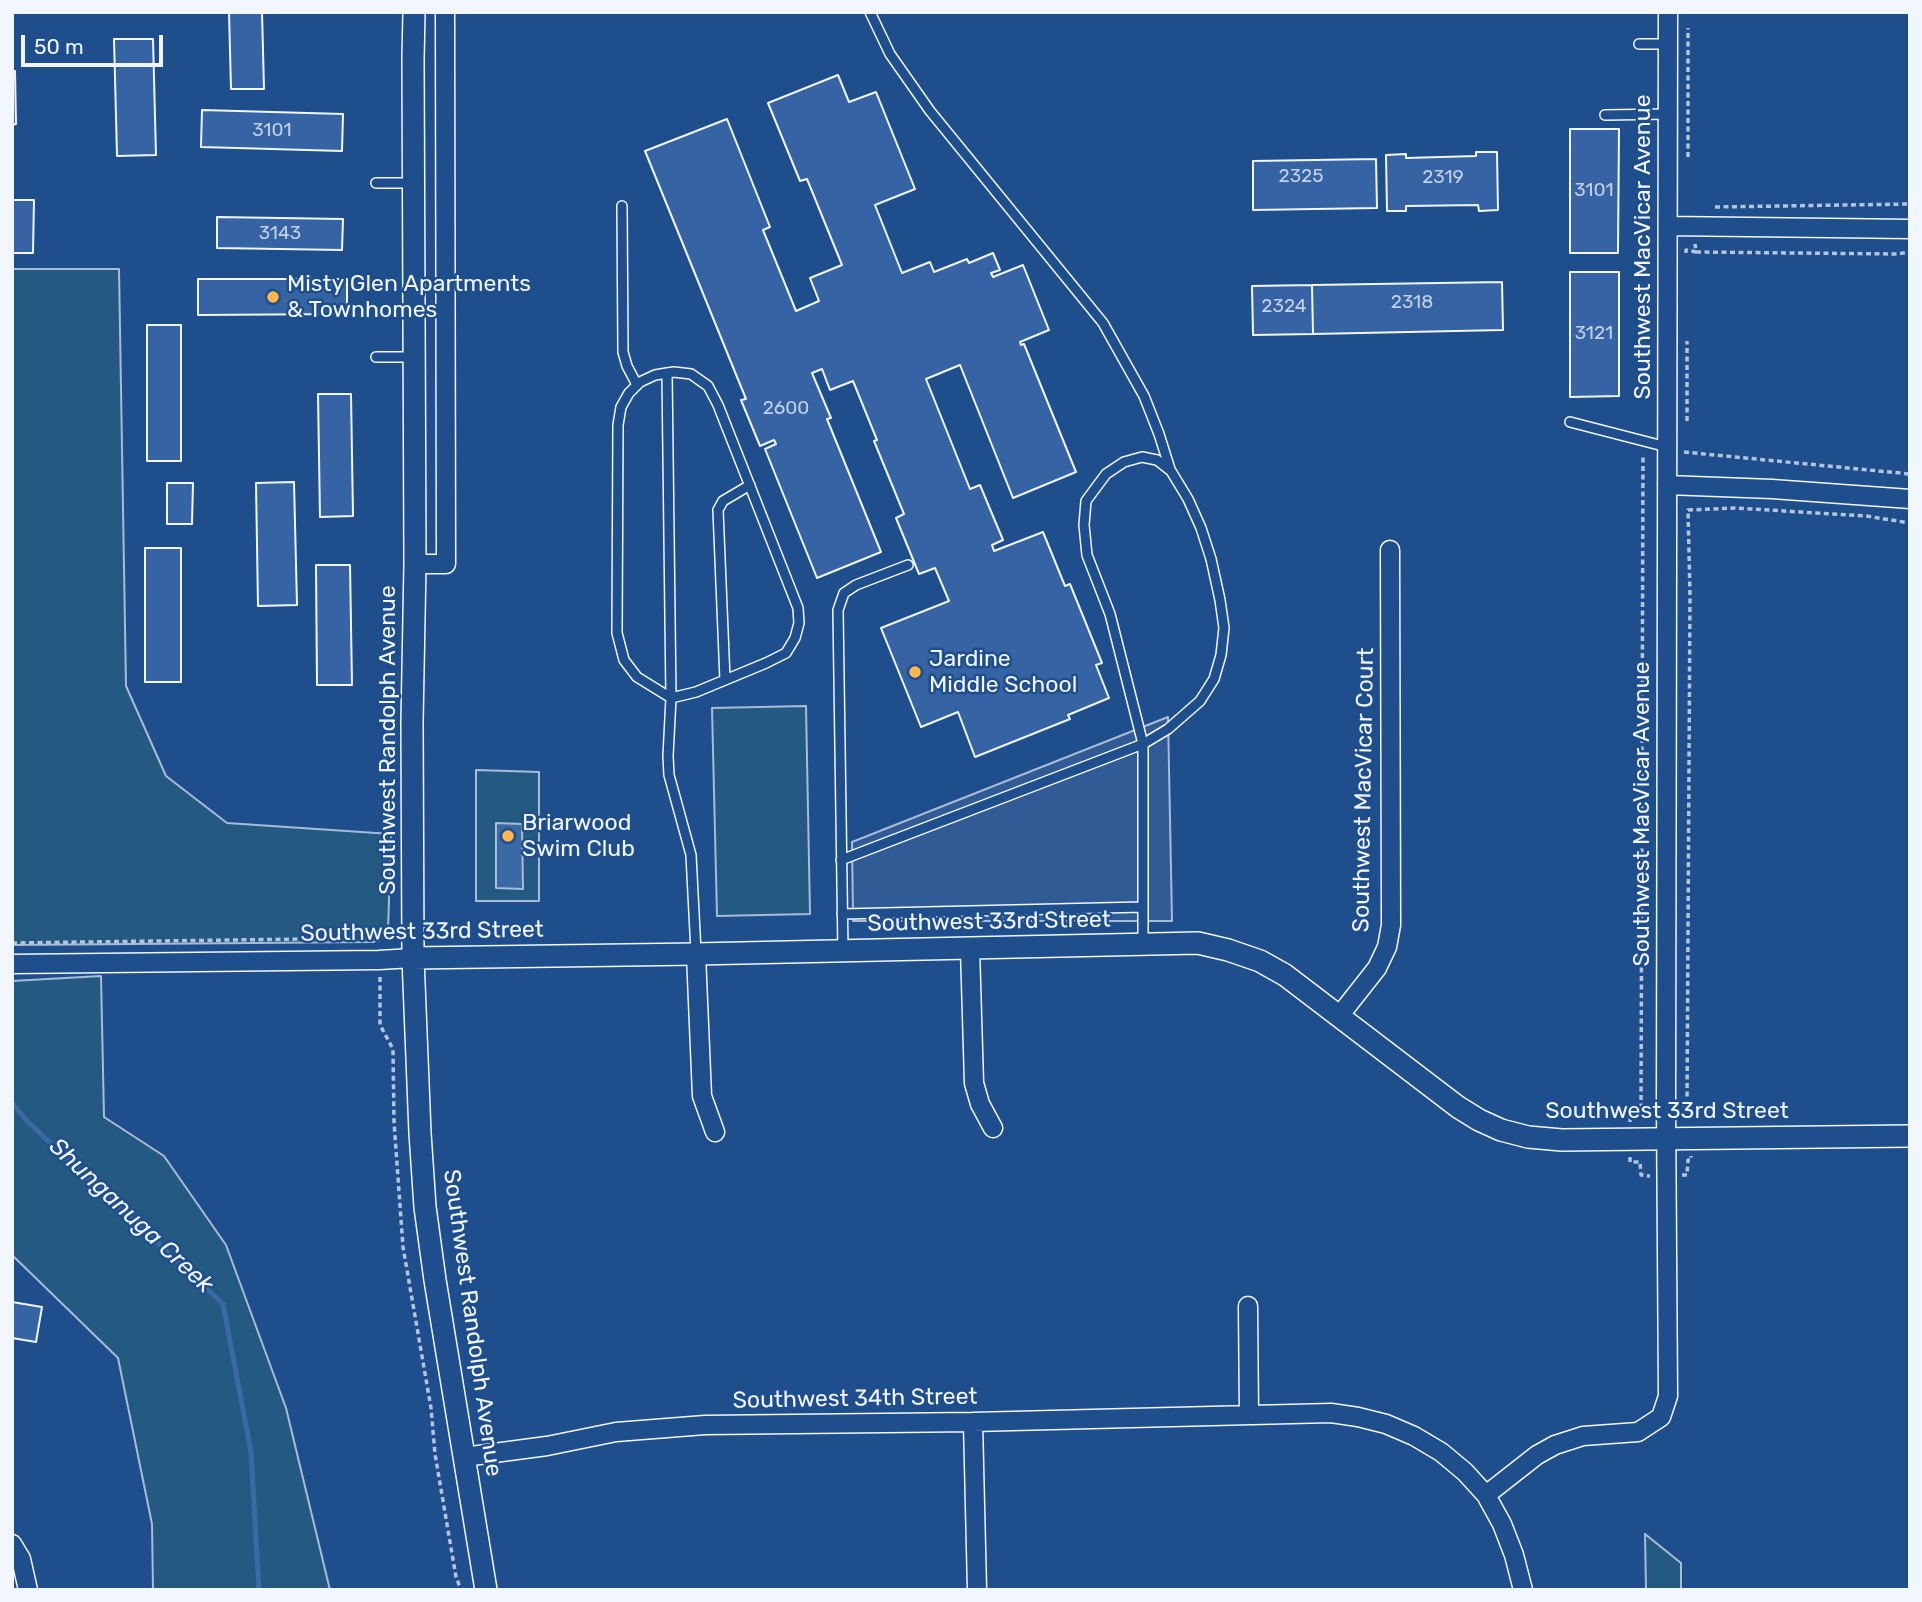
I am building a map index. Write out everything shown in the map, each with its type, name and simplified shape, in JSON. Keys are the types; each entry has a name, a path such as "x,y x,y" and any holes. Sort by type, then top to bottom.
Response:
{"street":[{"name":"Southwest Randolph Avenue","path":"414,12 413,958 420,1133 425,1207 435,1280 486,1590"},
{"path":"415,564 446,564 445,12"},
{"name":"Southwest MacVicar Avenue","path":"1486,1494 1537,1455 1555,1445 1583,1436 1639,1432 1661,1417 1668,1396 1668,12"},
{"path":"412,59 445,60"},
{"path":"1668,226 1910,229"},
{"path":"414,256 446,256"},
{"path":"1667,485 1784,489 1910,499"},
{"name":"Southwest MacVicar Court","path":"1340,1015 1377,968 1387,947 1391,925 1390,550"},
{"name":"Southwest 33rd Street","path":"12,964 379,960 1198,943 1260,961 1285,975 1458,1107 1501,1130 1528,1137 1562,1140 1910,1136"},
{"path":"970,949 974,1083 980,1104 993,1128"},
{"path":"696,954 702,1096 715,1132"},
{"path":"1248,1306 1249,1415"},
{"name":"Southwest 34th Street","path":"464,1457 642,1429 705,1425 973,1422 1331,1413 1386,1424 1414,1436 1441,1452 1486,1494"},
{"path":"973,1422 977,1590"},
{"path":"1486,1494 1514,1555 1523,1590"},
{"path":"12,1544 21,1559 28,1590"}],"lane":[{"path":"841,860 1143,744 1168,729 1200,701 1214,679 1221,655 1224,628 1220,600 1201,528 1171,471 1144,396 1103,323 930,111 890,54 870,12"},
{"path":"1639,44 1668,44"},
{"path":"1605,115 1668,114"},
{"path":"376,183 413,183"},
{"path":"622,206 623,352 637,385"},
{"path":"376,357 415,357"},
{"path":"667,373 671,698 668,756 669,775 691,855 696,954"},
{"path":"667,373 691,374 708,386 718,405 798,608 799,623 795,638 786,653 696,692 671,698 637,677 624,660 618,643 618,425 621,407 637,385 655,374 667,373"},
{"path":"1570,422 1667,447"},
{"path":"1143,945 1143,744 1110,614 1087,555 1083,525 1086,501 1106,474 1124,462 1142,457 1157,460 1171,471"},
{"path":"725,680 719,510 723,501 750,485"},
{"path":"843,951 838,610 845,593 856,585 908,565"},
{"path":"842,914 1143,906"}],"path":[{"path":"1688,24 1688,166"},
{"path":"1707,207 1910,204"},
{"path":"1693,226 1696,252"},
{"path":"1686,262 1686,250 1897,254 1910,252"},
{"path":"1687,337 1687,427"},
{"path":"1687,440 1687,453"},
{"path":"1687,1105 1688,510 1735,508 1866,516 1910,523"},
{"path":"12,943 378,938 380,1025 393,1049 394,1122 403,1247 431,1408 456,1577 461,1590"}],"shaded area":[{"path":"12,269 119,269 126,686 166,776 227,823 391,834 388,931 374,942 12,945"},
{"path":"806,706 810,914 717,916 712,708"},
{"path":"1168,717 1172,921 853,921 852,842"},
{"name":"Briarwood Swim Club","path":"476,770 539,772 539,901 476,901"},
{"path":"496,823 522,824 523,889 496,888"},
{"path":"101,976 104,1117 164,1156 226,1245 286,1408 330,1590 153,1590 152,1524 118,1358 12,1255 12,981"},
{"path":"1645,1534 1681,1563 1681,1590 1646,1590"}],"building":[{"path":"229,12 262,12 264,89 231,89"},
{"path":"114,39 153,39 156,155 117,156"},
{"path":"12,71 15,71 16,124 12,125"},
{"path":"838,75 849,102 876,92 915,189 875,205 902,273 930,262 934,272 967,259 969,263 993,253 1000,270 991,273 993,277 1023,265 1049,330 1020,342 1021,345 1024,344 1076,472 1013,498 960,365 926,379 970,489 980,485 1003,540 992,545 994,551 1043,532 1065,586 1070,584 1102,663 1096,665 1109,698 1068,715 1070,719 975,757 958,712 921,727 881,628 949,601 935,568 919,574 896,518 904,514 853,381 830,390 822,369 812,373 831,418 827,419 881,552 817,578 765,449 776,444 774,440 760,446 741,400 746,399 645,151 727,119 770,227 763,230 796,311 819,301 810,278 842,265 807,179 800,181 768,103"},
{"path":"202,110 343,114 342,151 201,147"},
{"path":"1570,129 1619,129 1618,253 1570,253"},
{"path":"1476,152 1497,152 1498,210 1479,211 1478,205 1406,206 1406,211 1387,211 1386,155 1406,154 1406,158 1476,156"},
{"path":"1376,159 1377,208 1253,210 1253,161"},
{"path":"12,200 34,200 33,253 12,253"},
{"path":"217,217 343,219 342,250 217,248"},
{"path":"1570,272 1619,272 1619,396 1570,397"},
{"name":"Misty Glen Apartments & Townhomes","path":"198,279 347,279 347,314 198,315"},
{"path":"1502,282 1503,330 1313,334 1312,285"},
{"path":"1312,285 1313,334 1253,335 1252,286"},
{"path":"147,325 181,325 181,461 147,461"},
{"path":"318,394 351,394 353,516 320,517"},
{"path":"294,482 297,605 258,606 256,483"},
{"path":"167,483 193,483 192,524 167,524"},
{"path":"145,548 181,548 181,682 145,682"},
{"path":"316,565 350,565 352,685 317,685"},
{"path":"12,1302 42,1307 36,1342 12,1338"}],"waterway":[{"name":"Shunganuga Creek","path":"12,1103 28,1122 223,1304 251,1452 259,1590"}],"place":[{"name":"Misty Glen Apartments & Townhomes","path":"273,297"},
{"name":"Jardine Middle School","path":"915,672"},
{"name":"Briarwood Swim Club","path":"508,836"}]}
